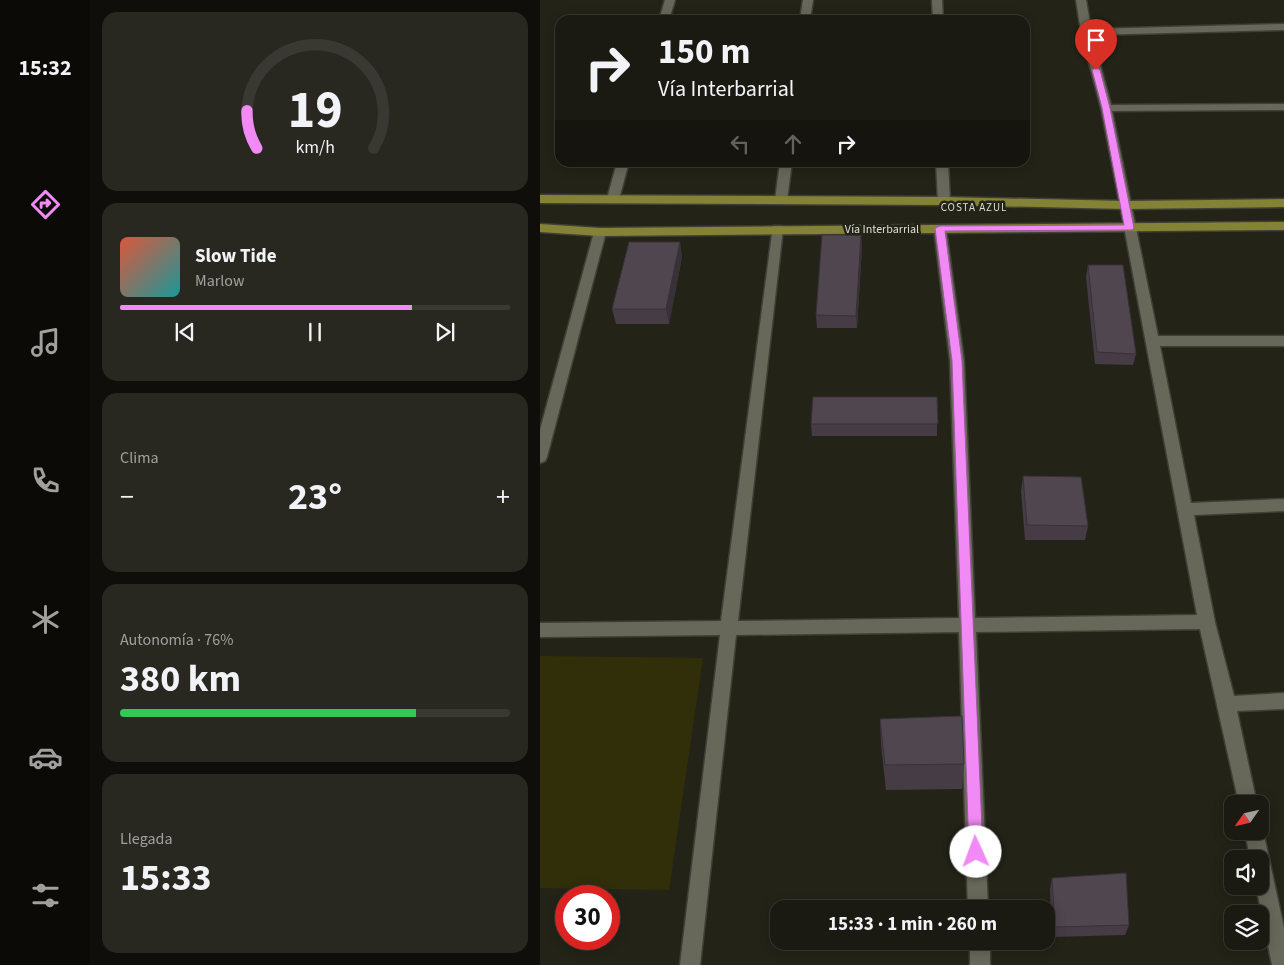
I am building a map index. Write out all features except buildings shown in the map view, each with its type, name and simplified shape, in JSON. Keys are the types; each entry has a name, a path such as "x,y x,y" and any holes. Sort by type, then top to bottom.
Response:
{"main road":[{"path":"540,200 944,201 1126,205 1284,203"},
{"name":"Vía Interbarrial","path":"540,228 600,232 1284,226"}],"street":[{"path":"666,15 670,0"},
{"path":"806,15 808,0"},
{"path":"937,0 938,15"},
{"path":"1081,0 1086,32 1106,108 1126,205 1207,622 1246,795"},
{"path":"1086,32 1284,27"},
{"path":"1106,108 1284,107"},
{"path":"613,199 622,167"},
{"path":"781,200 785,167"},
{"path":"942,167 944,201"},
{"path":"940,228 957,361 978,900"},
{"path":"690,965 777,229"},
{"path":"540,457 600,232"},
{"path":"1152,341 1284,341"},
{"path":"1186,509 1284,505"},
{"path":"540,630 1207,622"},
{"path":"1227,704 1284,701"},
{"path":"1268,895 1282,956"},
{"path":"980,950 980,965"}],"shaded area":[{"path":"540,656 703,658 669,890 620,889 620,885 555,885 555,888 540,888"}],"district":[{"name":"COSTA AZUL","path":"974,207"}],"route":[{"path":"976,852 957,361 940,228 1129,228 1106,108 1096,70"}]}
